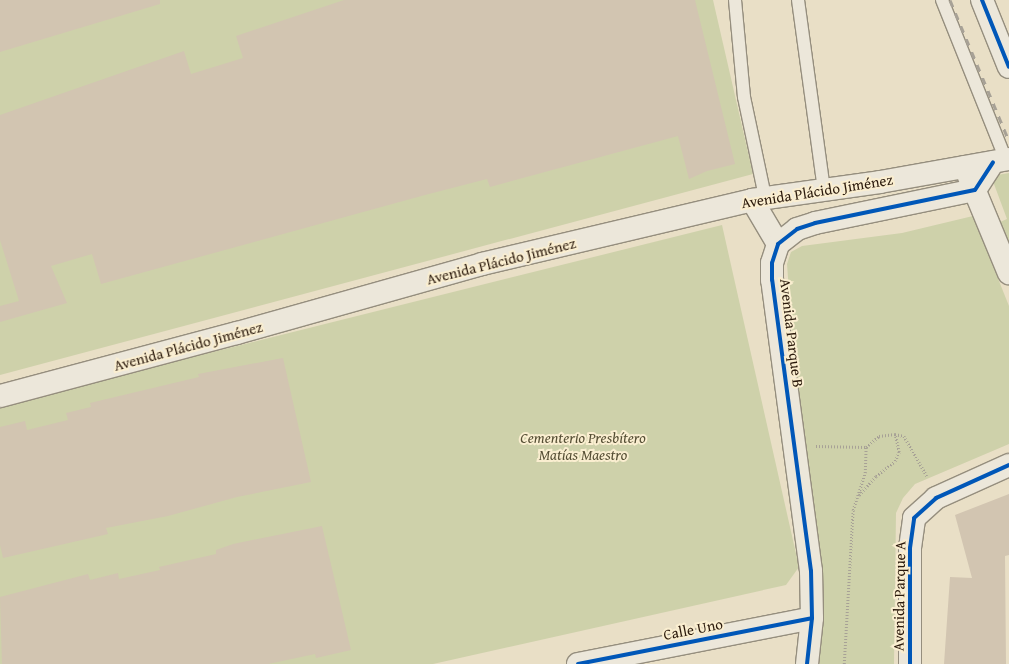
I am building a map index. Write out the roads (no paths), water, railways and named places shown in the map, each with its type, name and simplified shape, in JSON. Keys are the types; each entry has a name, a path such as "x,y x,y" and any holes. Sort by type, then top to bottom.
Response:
{"street":[{"path":"982,0 1009,67"},
{"name":"Avenida Plácido Jiménez","path":"0,396 237,334 482,264 758,199 880,182 1003,161"},
{"path":"758,199 778,244 797,229 815,223 975,190 1003,161"},
{"path":"965,167 1009,273"},
{"name":"Avenida Parque B","path":"778,244 772,263 772,280 811,571 812,618 807,664"},
{"name":"Avenida Parque A","path":"910,664 910,548 914,518 936,498 1009,465"},
{"name":"Calle Uno","path":"578,664 812,618"}],"lane":[{"path":"735,0 744,97 758,199"},
{"path":"798,0 824,189"},
{"path":"942,0 1003,161"}],"railway":[{"path":"950,0 1009,141"}],"park label":[{"name":"Cementerio Presbítero Matías Maestro","path":"583,446"}]}
